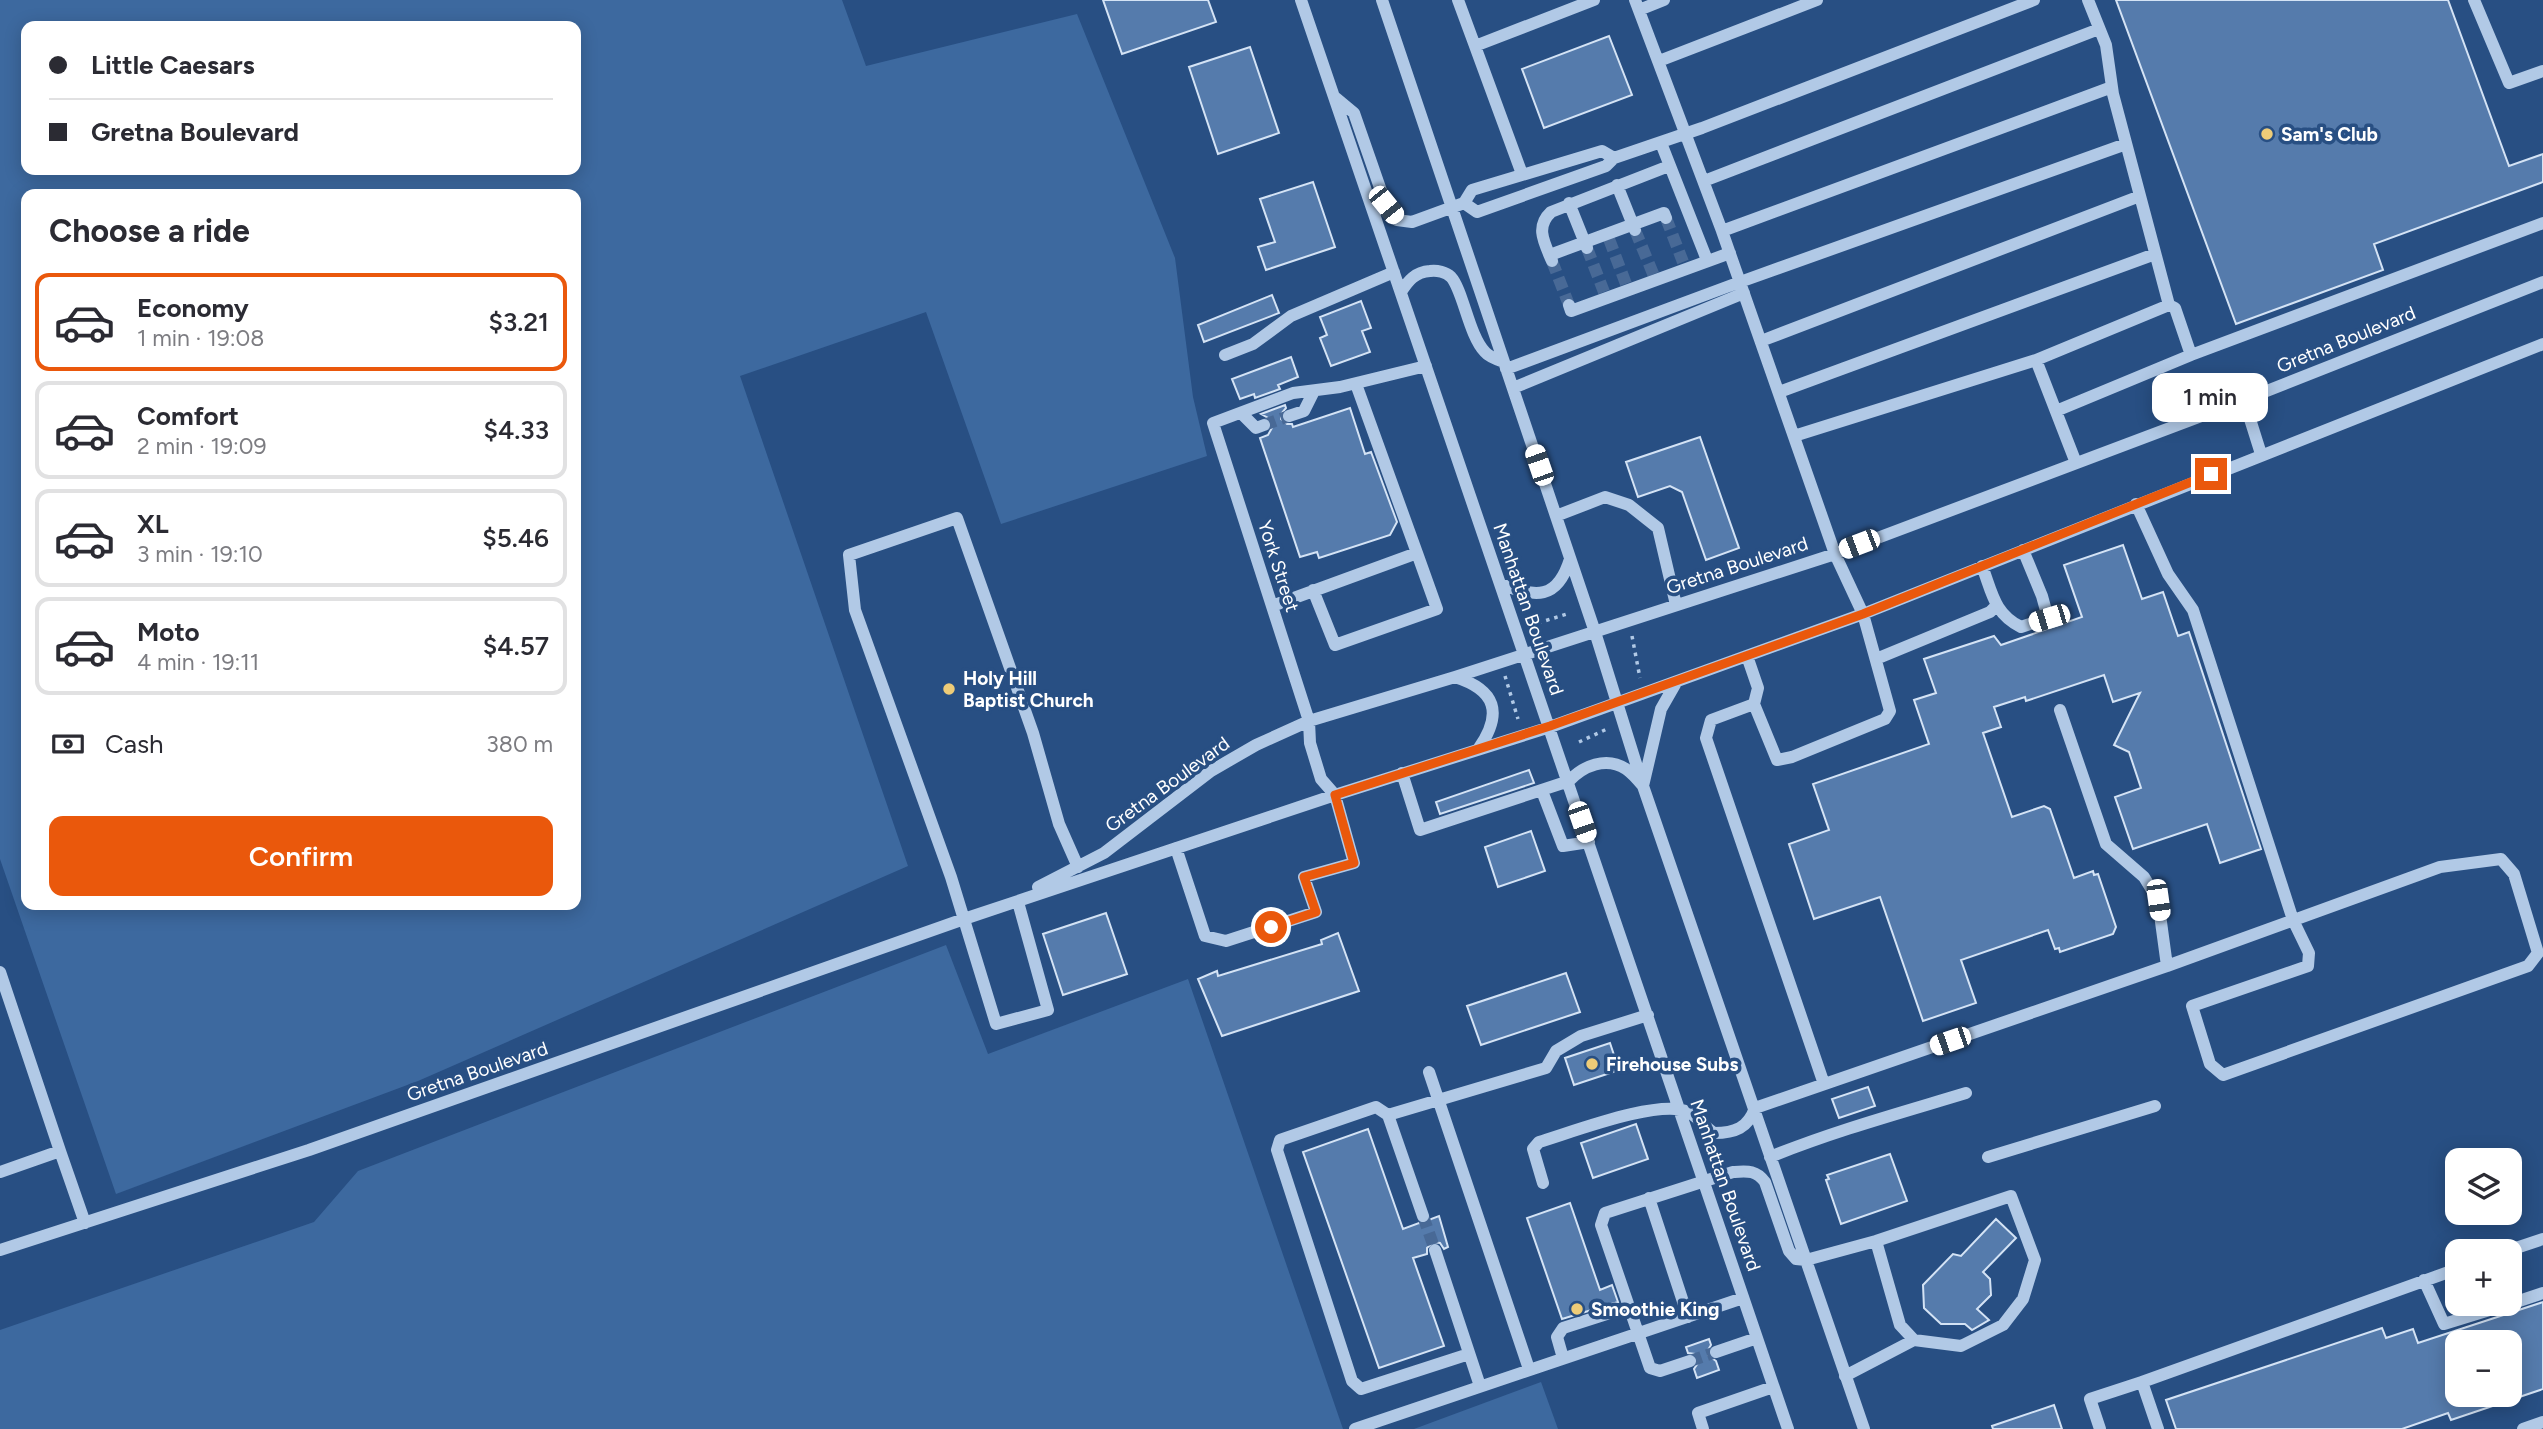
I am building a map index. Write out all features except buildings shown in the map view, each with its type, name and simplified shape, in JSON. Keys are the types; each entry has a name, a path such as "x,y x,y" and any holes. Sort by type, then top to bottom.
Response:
{"street":[{"name":"Manhattan Boulevard","path":"1301,0 1788,1429"},
{"path":"1382,0 1458,205 1505,366 1595,632 1643,786 1864,1429"},
{"path":"1458,0 1522,174"},
{"path":"1475,47 1594,0"},
{"path":"1664,0 1637,5 1730,253 1835,554 1863,614 1890,711 1885,719 1792,757 1777,760 1754,704 1758,688 1747,656"},
{"path":"1659,61 1816,0"},
{"path":"1458,205 1477,212 1606,166 1614,158 1661,143 2034,0"},
{"path":"2088,0 2106,45 2112,87 2169,305 2175,308 2191,355"},
{"path":"2474,0 2509,83 2543,71"},
{"path":"1704,181 2099,29"},
{"path":"1722,231 2112,87"},
{"path":"1336,98 1354,113 1386,205 1397,220 1412,222 1458,205 1472,190 1602,151 1614,158"},
{"path":"1661,143 1707,260"},
{"path":"1505,366 1742,288 2126,144"},
{"path":"1665,216 1551,258 1541,228 1544,218 1569,203 1670,166"},
{"path":"1617,186 1634,227"},
{"path":"1761,341 2140,196"},
{"path":"1569,203 1586,245"},
{"path":"2056,411 2191,355 2543,223"},
{"path":"1569,305 1572,311 1684,265 1730,253"},
{"path":"1779,391 2155,254"},
{"path":"1225,355 1253,344 1291,316 1394,272"},
{"path":"1401,292 1408,280 1418,274 1443,272 1452,278 1471,328 1485,353 1505,366"},
{"name":"Gretna Boulevard","path":"964,919 1052,881 1104,853 1211,771 1256,745 1309,721 1455,677 1835,554 2244,400 2543,282"},
{"path":"1513,388 1742,288"},
{"path":"1794,436 2036,360 2169,305"},
{"name":"Gretna Boulevard","path":"0,1250 309,1150 964,919 1550,726 1678,681 1863,614 2543,344"},
{"path":"2036,360 2076,463"},
{"path":"1264,425 1256,428 1241,412 1293,393 1356,384 1426,366"},
{"path":"1312,590 1335,645 1437,609 1356,384"},
{"path":"1289,416 1304,411 1314,391"},
{"path":"2244,400 2262,454"},
{"name":"York Street","path":"1177,848 1205,936 1226,941 1316,912 1304,877 1354,863 1335,795 1321,779 1310,743 1309,721 1213,423 1241,412"},
{"path":"1556,516 1605,497 1629,505 1658,528 1676,605"},
{"path":"1755,1108 2167,966 2293,920 2440,867 2501,859 2514,873 2538,953 2528,965 2223,1074 2210,1064 2192,1006 2308,966 2309,953 2293,920 2193,610 2168,574 2136,505"},
{"path":"1018,902 1048,1010 996,1024 964,919 855,610 849,555 957,518 1033,733 1059,824 1078,867"},
{"path":"1982,566 1997,605 2006,620 2021,627 2049,618 2023,550"},
{"path":"1272,606 1417,554"},
{"path":"1500,584 1528,594 1554,588 1561,582 1570,558"},
{"path":"1876,659 1990,612 1997,605"},
{"path":"1455,677 1475,684 1489,698 1492,707 1491,731 1479,748"},
{"path":"1643,786 1661,709 1678,681"},
{"path":"1754,704 1711,720 1706,738 1825,1084"},
{"path":"2060,710 2106,844 2144,877 2158,900 2167,966"},
{"path":"1402,773 1420,830 1569,782 1579,770 1591,764 1625,768 1643,786"},
{"path":"1542,791 1563,846 1589,842"},
{"path":"0,972 85,1223"},
{"path":"1388,1115 1546,1068 1556,1051 1581,1036 1648,1015"},
{"path":"1429,1072 1529,1369"},
{"path":"1770,1157 1877,1119 1966,1094"},
{"path":"1988,1157 2155,1105"},
{"path":"1423,1216 1388,1115 1376,1107 1280,1140 1277,1150 1352,1381 1361,1389 1469,1354"},
{"path":"1543,1183 1533,1150 1539,1142 1638,1112 1679,1109 1690,1113 1714,1133 1721,1133 1743,1128 1751,1120 1755,1108"},
{"path":"0,1172 60,1151"},
{"path":"1690,1361 1660,1371 1650,1368 1601,1225 1605,1213 1733,1172 1758,1173 1765,1182 1788,1251 1796,1259 1806,1260 1876,1241 2011,1196 2035,1260 2023,1299 2003,1325 1961,1346 1914,1340 1845,1376"},
{"path":"1649,1198 1688,1317"},
{"path":"2522,1246 2543,1239"},
{"path":"1876,1241 1900,1325 1914,1340"},
{"path":"1435,1250 1480,1386"},
{"path":"2100,1429 2090,1399 2445,1273"},
{"path":"2424,1280 2444,1324 2470,1316"},
{"path":"2522,1300 2543,1293"},
{"path":"1355,1429 1744,1298"},
{"path":"1563,1358 1556,1337 1563,1328 1616,1311 1631,1313"},
{"path":"1716,1352 1757,1338"},
{"path":"2142,1382 2158,1429"},
{"path":"1703,1429 1698,1413 1773,1387"},
{"path":"2523,1429 2543,1422"}],"path":[{"path":"1538,624 1567,614"},
{"path":"1632,633 1640,678"},
{"path":"1504,674 1518,719"},
{"path":"1579,742 1609,727"}],"shaded area":[{"path":"0,0 842,0 866,66 1077,14 1175,258 1193,397 1207,456 1001,524 926,312 740,376 908,866 418,1081 116,1194 0,859"},
{"path":"946,945 988,1054 1188,979 1343,1429 0,1429 0,1330 314,1222 358,1171"},
{"path":"1541,1382 1558,1429 1414,1429"}],"tunnel":[{"path":"1666,218 1683,262"},
{"path":"1635,230 1654,276"},
{"path":"1609,239 1626,284"},
{"path":"1587,248 1604,292"},
{"path":"1552,261 1569,305"},
{"path":"1264,425 1289,416"},
{"path":"1423,1216 1435,1250"},
{"path":"1690,1361 1716,1352"}],"place":[{"name":"Sam's Club","path":"2267,134"},
{"name":"Holy Hill Baptist Church","path":"949,689"},
{"name":"Firehouse Subs","path":"1592,1064"},
{"name":"Smoothie King","path":"1577,1309"}],"route":[{"path":"1271,927 1316,912 1304,877 1354,863 1335,795 1550,726 1863,614 2211,474"}]}
